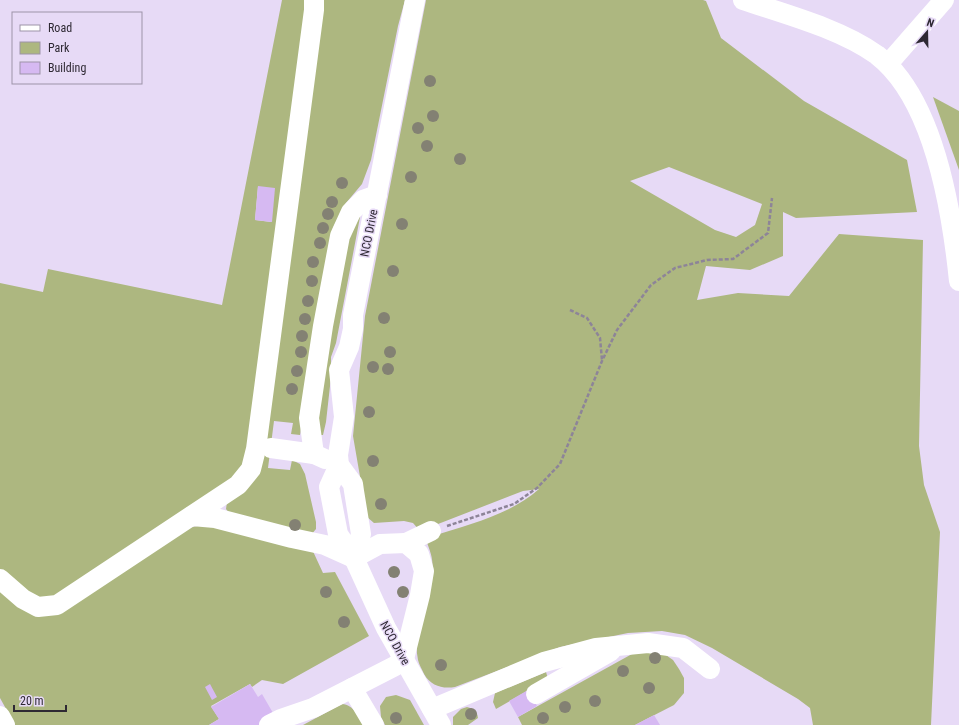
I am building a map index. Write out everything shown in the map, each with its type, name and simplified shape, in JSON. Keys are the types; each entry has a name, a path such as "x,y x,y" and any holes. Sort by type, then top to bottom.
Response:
{"street":[{"path":"0,580 23,599 38,607 57,605 238,485 251,469 256,449 313,18 314,0"},
{"name":"NCO Drive","path":"339,465 338,455 344,416 339,370 349,347 353,330 353,315 415,0"},
{"path":"743,0 839,34 858,44 888,64 908,90 925,123 942,177 948,205 959,281"},
{"path":"888,64 944,0"},
{"path":"314,454 309,418 323,326 340,236 351,212 363,200 377,196"},
{"path":"271,448 314,454 339,465 353,484 361,534 354,558"},
{"path":"192,516 215,518 325,545 354,558"},
{"path":"354,558 380,544 406,543 431,531"},
{"path":"269,725 281,718 313,708 395,666 404,659 420,596 424,571 419,554 406,543"},
{"name":"NCO Drive","path":"354,558 386,628 437,717"},
{"path":"437,717 544,662 596,648 648,643 683,648 710,669"},
{"path":"536,694 621,646"},
{"path":"352,688 374,725"},
{"path":"0,716 5,725"}],"path":[{"path":"431,531 514,504 537,488 560,464 616,330 651,285 675,268 707,260 733,259 768,233 772,198"},
{"path":"570,310 587,318 600,338 602,361"}],"green space":[{"path":"282,0 306,0 247,459 241,472 57,598 30,597 0,572 0,283 43,292 48,269 222,305","holes":["258,186 271,222 255,220"]},
{"path":"316,0 405,0 398,26 371,160 362,184 346,203 333,228 300,435 291,434 293,423 274,421 268,468 290,470 292,460 300,464 305,474 316,522 316,529 311,535 232,517 226,509 227,502 249,485"},
{"path":"426,0 706,1 721,38 804,101 907,160 917,212 796,218 783,212 783,256 750,270 706,266 697,300 738,293 789,296 839,234 923,240 919,446 924,485 940,532 931,725 813,725 810,708 798,699 712,648 685,635 662,631 628,633 560,647 455,687 446,688 433,684 424,674 418,660 417,649 417,638 421,617 433,570 432,557 426,540 433,536 489,518 515,506 539,489 523,491 420,531 413,523 404,521 374,523 367,517 353,436 365,316","holes":["669,167 762,204 755,225 736,237 715,230 630,181"]},
{"path":"933,97 959,111 959,170"},
{"path":"361,212 336,343 331,357 331,377 326,422 323,435 319,435 316,410 347,235"},
{"path":"208,526 311,547 323,573 335,572 369,636 283,684 262,680 252,687 250,684 211,706 219,719 209,725 15,725 0,698 0,587 42,615 186,528"},
{"path":"646,652 663,653 673,660 684,678 684,693 674,705 635,725 522,725 518,717 632,654"},
{"path":"546,672 548,679 496,709 493,702 495,693"},
{"path":"396,695 410,700 424,725 385,725 381,717 380,706 386,697"},
{"path":"342,704 350,706 353,709 363,725 303,725"},
{"path":"467,707 475,711 478,718 468,725 453,725 453,717 461,709"}],"building":[{"path":"258,186 275,188 272,222 255,220"},
{"path":"210,684 217,697 212,700 205,687"},
{"path":"250,684 258,697 262,694 280,725 209,725 219,719 211,707"},
{"path":"528,690 537,706 518,717 509,701"},
{"path":"654,715 660,725 635,725"}]}
